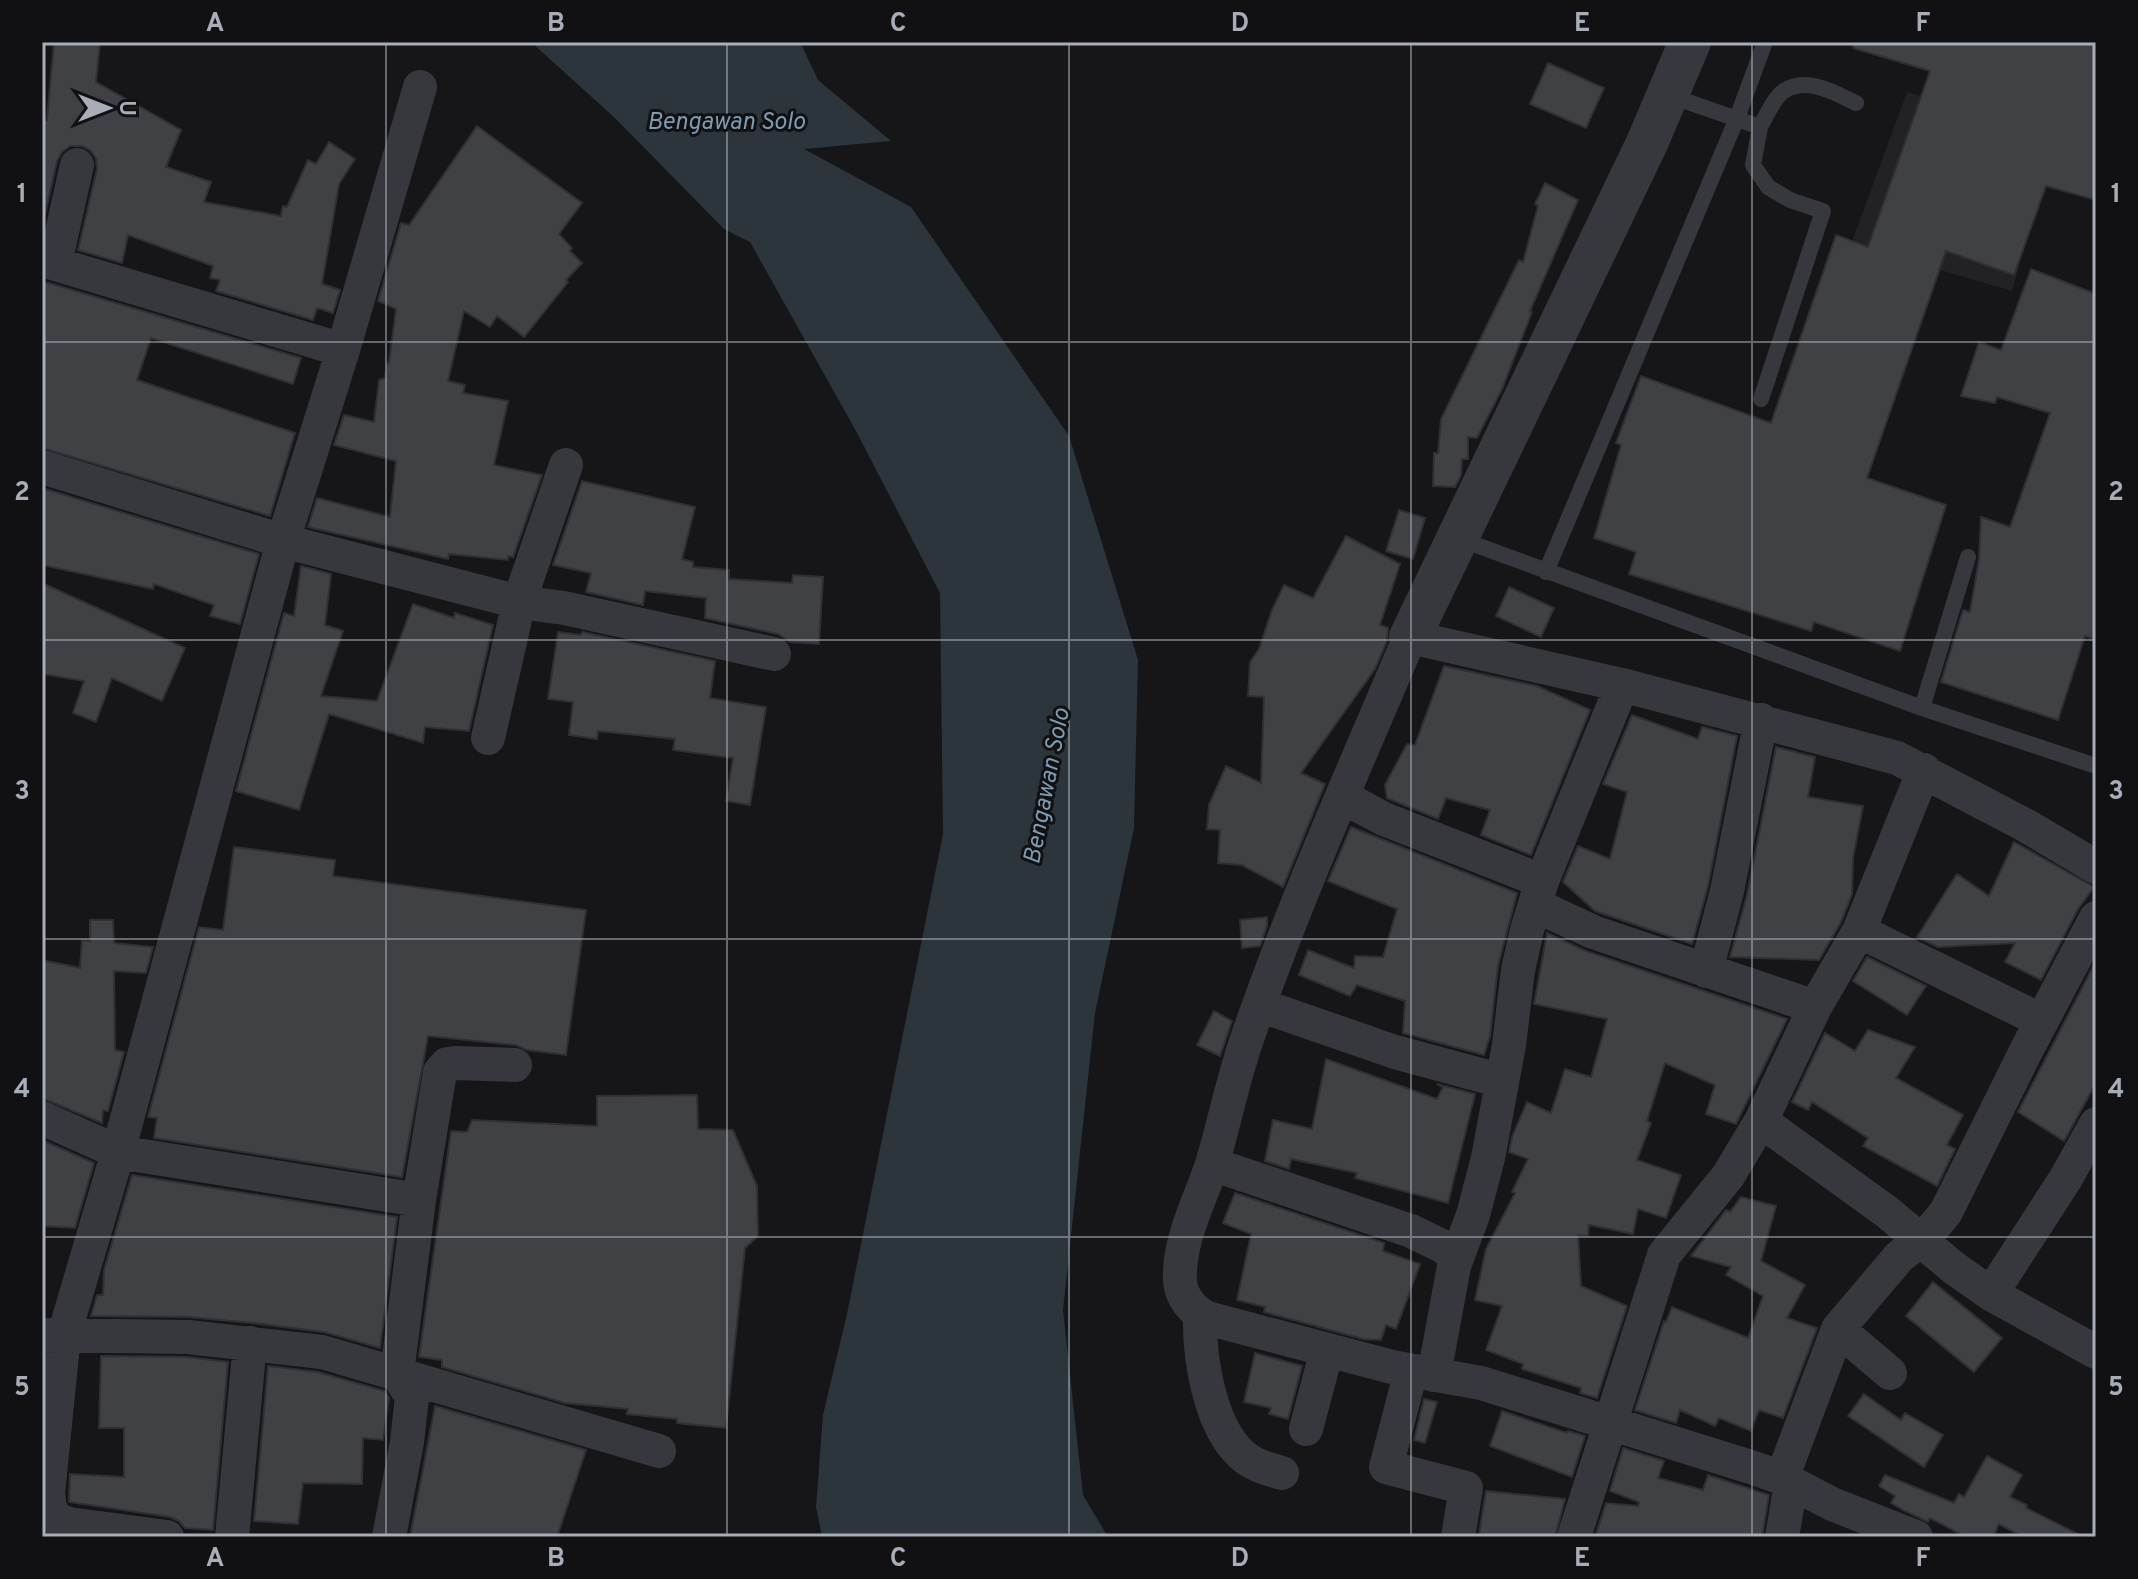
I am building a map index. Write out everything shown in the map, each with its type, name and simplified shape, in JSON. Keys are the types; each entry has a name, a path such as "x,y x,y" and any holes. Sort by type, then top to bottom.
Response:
{"street":[{"path":"1690,42 1647,143 1410,637 1297,902 1234,1079 1212,1164 1185,1240 1181,1262 1182,1293 1200,1315 1422,1373 1481,1383 1786,1481 1832,1504 1916,1537"},
{"path":"167,1537 69,1524 57,1520 50,1509 53,1335 118,1152 283,541 420,87"},
{"path":"77,165 48,261 343,350"},
{"path":"488,738 519,602 566,465"},
{"path":"42,467 283,541 519,602 564,608 774,654"},
{"path":"1410,637 1622,685 1897,758 1924,770 2096,867"},
{"path":"1458,1537 1466,1488 1386,1467 1422,1373 1480,1191 1502,1081 1518,970 1538,893 1622,685"},
{"path":"1706,971 1727,891 1761,720"},
{"path":"1574,1537 1664,1255 1728,1176 1761,1121 1815,1007 1859,931 1924,770"},
{"path":"1343,797 1538,893 1593,932 1815,1007"},
{"path":"1782,1537 1786,1481 1838,1329 1899,1257 1922,1240 1946,1212 2096,918"},
{"path":"1859,931 2042,1021"},
{"path":"1259,1005 1407,1055 1502,1081"},
{"path":"389,1537 412,1397 397,1373 419,1200 440,1072 447,1064 455,1063 515,1065"},
{"path":"42,1118 118,1152 419,1200"},
{"path":"1761,1121 1850,1184 1991,1294 2096,1352"},
{"path":"1991,1294 2066,1178 2096,1124"},
{"path":"1212,1164 1411,1231 1457,1257"},
{"path":"1200,1315 1202,1358 1209,1390 1231,1443 1244,1457 1282,1473"},
{"path":"1838,1329 1890,1373"},
{"path":"53,1335 188,1337 322,1352 659,1451"},
{"path":"232,1537 250,1343"},
{"path":"1306,1429 1327,1350"}],"lane":[{"path":"1546,572 1737,118 1765,42"},
{"path":"1761,399 1823,211 1790,200 1768,187 1753,165 1760,127 1783,92 1802,85 1827,90 1856,103"},
{"path":"1666,94 1760,127"},
{"path":"1457,538 1922,708 2096,766"},
{"path":"1922,708 1968,557"}],"shaded area":[{"path":"1907,92 2055,136 2012,291 1851,244"}],"water":[{"name":"Bengawan Solo","path":"531,42 800,42 818,80 891,141 804,149 911,207 1069,436 1138,660 1134,828 1095,1013 1063,1310 1083,1495 1108,1537 822,1537 816,1507 823,1415 847,1314 943,834 940,593 856,431 750,242 724,229 615,118"}],"building":[{"path":"54,42 100,42 96,82 181,130 166,167 211,182 204,202 281,216 283,206 287,207 308,160 316,164 329,142 355,159 339,184 322,284 340,290 333,313 317,308 313,320 216,291 220,280 210,278 213,266 128,235 122,263 78,250 97,169 96,158 82,146 70,146 57,161 42,219 43,120 47,120"},
{"path":"1854,42 2096,42 2096,200 2046,186 2014,275 1946,251 1867,478 1946,505 1900,651 1814,622 1811,631 1629,574 1636,552 1594,538 1621,445 1616,443 1641,376 1771,423 1836,235 1868,247 1930,71 1853,48"},
{"path":"1548,63 1604,88 1586,128 1530,104"},
{"path":"477,126 582,203 559,234 582,263 566,280 568,282 524,337 497,316 490,327 464,311 448,381 465,385 463,393 508,401 494,465 542,475 513,557 508,556 508,560 449,554 448,559 308,527 317,498 390,517 396,461 334,445 344,415 374,422 379,380 385,378 389,363 396,309 378,301 401,223 409,225"},
{"path":"1545,183 1578,200 1530,311 1502,389 1477,438 1468,437 1468,459 1462,459 1461,475 1455,487 1433,486 1434,453 1438,453 1441,419 1519,260 1523,262 1538,206 1535,204"},
{"path":"2031,269 2096,294 2096,640 2085,636 2058,720 1941,682 1963,610 1970,612 1979,559 1981,517 2010,527 2050,413 1997,397 1995,403 1961,396 1979,342 2001,350"},
{"path":"42,281 301,358 293,384 151,338 137,380 295,433 270,516 42,448"},
{"path":"582,481 695,507 682,559 693,562 693,567 729,570 729,579 792,583 793,575 823,577 819,644 790,642 778,634 705,618 706,598 645,591 643,605 586,592 591,573 553,565"},
{"path":"42,488 259,554 240,624 210,616 214,605 154,584 153,589 42,565"},
{"path":"1399,510 1425,518 1413,559 1386,551"},
{"path":"1346,536 1400,564 1380,625 1388,628 1387,641 1375,669 1301,773 1325,784 1283,887 1242,865 1218,863 1220,830 1207,829 1209,805 1226,766 1261,783 1264,697 1248,696 1250,662 1259,649 1284,585 1313,598"},
{"path":"301,566 331,574 325,625 343,631 321,696 377,701 413,604 454,618 455,613 493,625 469,731 425,727 423,743 329,714 299,810 236,791 284,613 294,616"},
{"path":"42,583 185,648 162,701 112,678 96,722 73,713 84,681 42,674"},
{"path":"1509,587 1554,608 1541,637 1496,616"},
{"path":"558,632 581,635 582,632 715,661 710,698 766,707 750,805 726,801 733,758 673,750 675,739 598,731 597,739 569,735 573,702 548,699"},
{"path":"1444,666 1537,686 1590,710 1531,855 1481,835 1490,810 1446,798 1438,819 1387,798 1385,785 1407,744 1415,745"},
{"path":"1632,715 1698,739 1702,727 1737,736 1708,886 1692,944 1595,911 1563,882 1578,846 1610,859 1627,792 1603,784"},
{"path":"1776,747 1815,757 1808,797 1863,806 1853,858 1852,894 1841,922 1819,960 1730,957 1747,895"},
{"path":"1351,827 1517,893 1498,966 1490,1036 1484,1055 1403,1033 1405,1001 1357,985 1350,996 1299,975 1308,950 1354,968 1355,956 1383,957 1397,909 1328,881"},
{"path":"2014,842 2094,887 2078,909 2041,980 2005,962 2015,943 1938,947 1917,937 1957,874 1989,896"},
{"path":"234,847 335,860 333,876 586,910 566,1055 527,1050 516,1045 428,1036 402,1177 154,1138 157,1118 148,1117 199,927 223,930"},
{"path":"1267,917 1260,946 1242,948 1240,920"},
{"path":"90,920 113,920 114,943 153,947 146,973 114,971 115,1050 124,1052 108,1111 103,1110 102,1123 42,1098 42,960 80,968 82,940 90,941"},
{"path":"1547,933 1586,951 1787,1019 1736,1124 1706,1114 1715,1085 1665,1063 1647,1121 1651,1123 1637,1160 1681,1175 1666,1218 1638,1209 1633,1234 1589,1225 1588,1236 1578,1235 1581,1286 1627,1306 1597,1398 1580,1393 1581,1388 1522,1369 1523,1364 1486,1350 1502,1306 1475,1300 1486,1249 1515,1193 1512,1192 1528,1159 1509,1152 1527,1102 1551,1113 1565,1069 1591,1077 1607,1019 1534,1004"},
{"path":"1867,957 1926,986 1907,1015 1853,981"},
{"path":"2096,961 2096,1083 2064,1141 2018,1112"},
{"path":"1214,1011 1232,1021 1220,1056 1197,1045"},
{"path":"1868,1030 1915,1047 1896,1078 1963,1115 1947,1145 1955,1149 1937,1186 1863,1146 1868,1138 1812,1102 1808,1110 1792,1102 1825,1033 1855,1051"},
{"path":"1326,1059 1437,1099 1443,1087 1437,1084 1475,1094 1448,1203 1355,1178 1357,1173 1291,1159 1289,1169 1265,1161 1273,1120 1312,1129"},
{"path":"697,1095 698,1129 733,1130 757,1186 758,1236 745,1248 726,1428 627,1414 628,1409 565,1403 442,1367 442,1360 419,1357 451,1131 467,1132 472,1120 597,1126 597,1096"},
{"path":"42,1140 94,1163 75,1228 42,1226"},
{"path":"132,1175 397,1217 380,1348 324,1332 253,1323 188,1317 91,1316 97,1295 103,1295 104,1270"},
{"path":"1235,1193 1384,1243 1383,1251 1420,1264 1396,1329 1386,1325 1381,1340 1363,1339 1264,1312 1265,1307 1237,1300 1251,1234 1223,1223"},
{"path":"1741,1197 1776,1206 1761,1261 1805,1285 1787,1318 1817,1328 1783,1418 1759,1410 1751,1431 1719,1418 1715,1426 1680,1410 1676,1423 1635,1410 1664,1321 1672,1307 1748,1338 1763,1296 1726,1275 1731,1267 1691,1256 1726,1210 1730,1212"},
{"path":"1933,1282 2002,1338 1974,1372 1906,1316"},
{"path":"1255,1353 1302,1366 1288,1419 1269,1414 1271,1408 1244,1402"},
{"path":"101,1356 187,1357 228,1362 213,1530 185,1528 170,1517 69,1502 70,1474 124,1477 124,1428 99,1428"},
{"path":"268,1366 318,1372 385,1391 389,1398 383,1440 363,1438 362,1484 303,1483 298,1524 254,1521"},
{"path":"1864,1394 1901,1420 1905,1413 1943,1435 1924,1467 1848,1416"},
{"path":"1424,1399 1437,1402 1425,1443 1414,1440"},
{"path":"435,1406 586,1450 557,1537 410,1537"},
{"path":"1502,1411 1585,1436 1572,1477 1490,1446"},
{"path":"1623,1448 1664,1461 1658,1478 1703,1490 1708,1475 1769,1495 1762,1537 1595,1537 1606,1503 1638,1506 1639,1502 1610,1491"},
{"path":"1987,1456 2022,1475 2010,1497 2084,1537 2023,1537 1999,1524 1993,1537 1966,1537 1930,1518 1928,1522 1891,1503 1895,1496 1879,1486 1885,1475 1954,1503 1959,1494 1964,1497"},
{"path":"1486,1491 1565,1499 1555,1537 1481,1537"}]}
